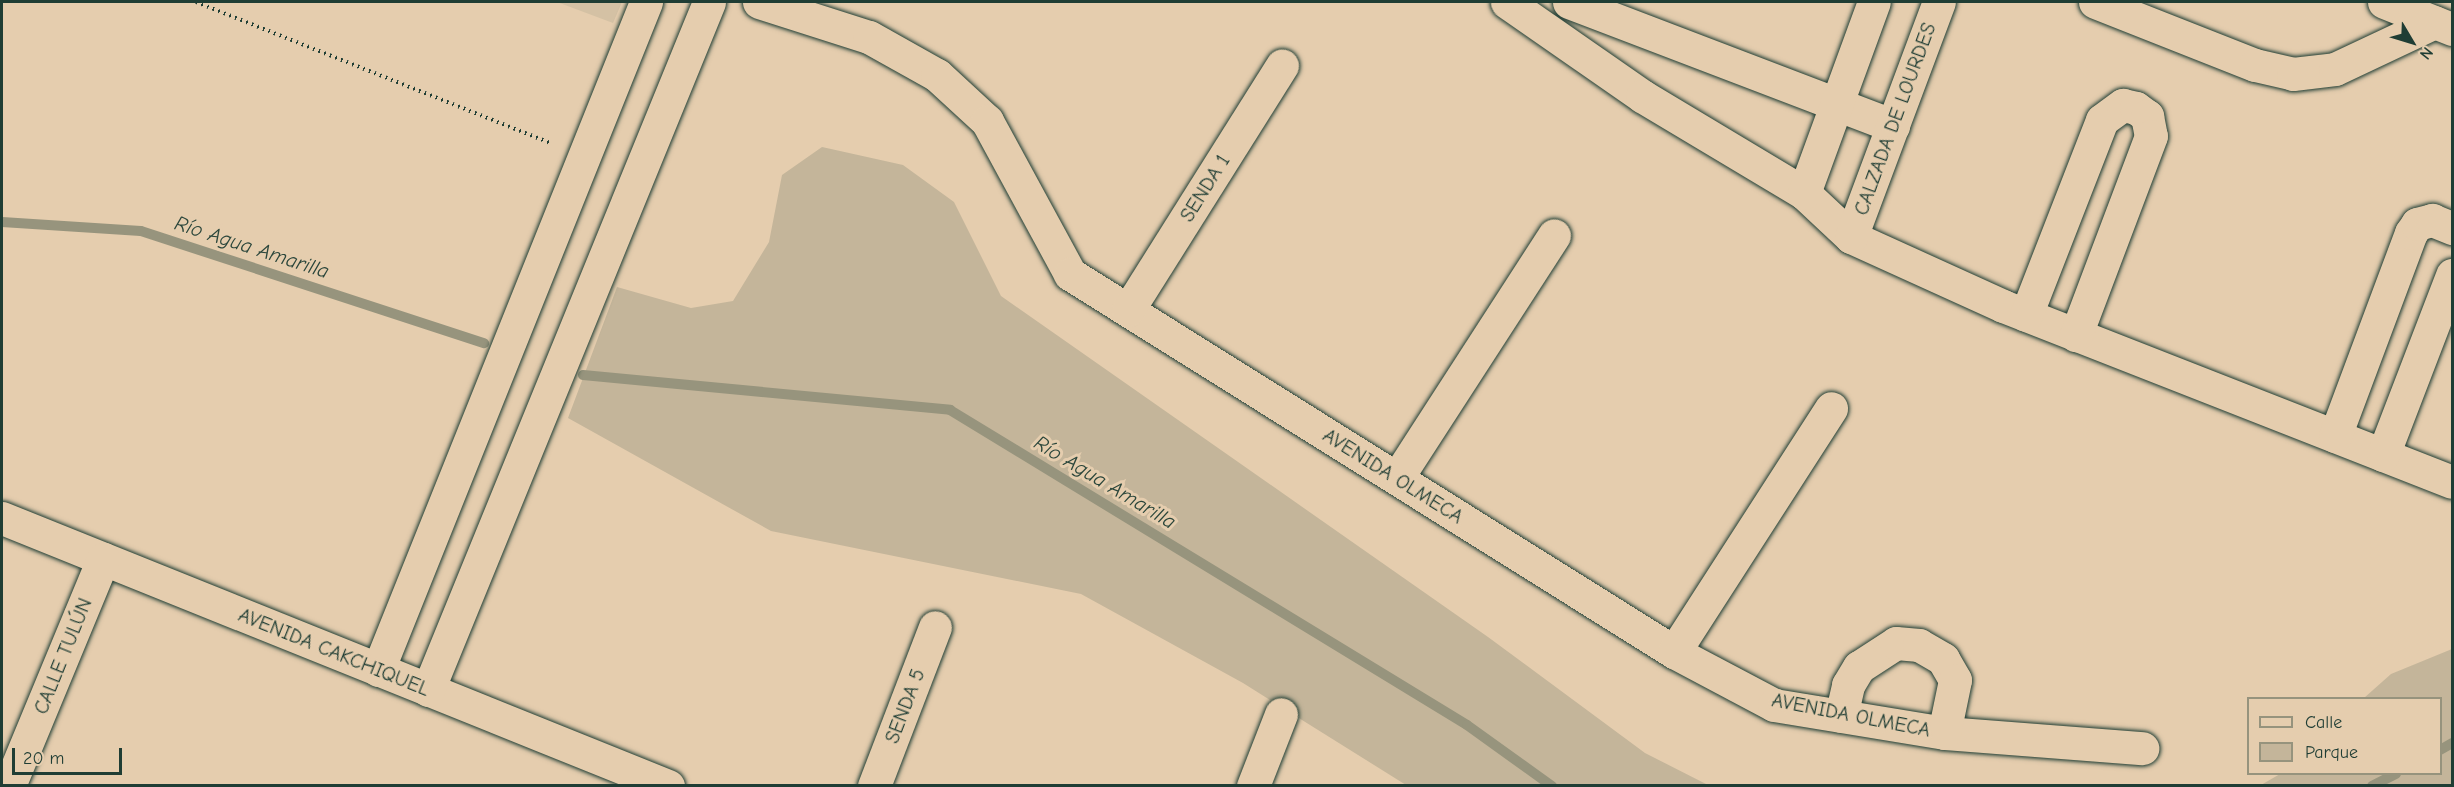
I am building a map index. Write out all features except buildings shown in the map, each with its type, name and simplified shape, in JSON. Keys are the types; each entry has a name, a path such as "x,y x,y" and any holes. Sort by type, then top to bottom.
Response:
{"main road":[{"path":"378,670 582,156 646,2"},
{"path":"428,690 709,2"},
{"name":"AVENIDA OLMECA","path":"759,2 868,37 965,95 987,121 1070,274 1674,652 1774,705 1944,732 2142,748"},
{"path":"1507,2 1642,96 1804,193 1851,237 2026,315 2452,482"},
{"path":"1569,2 1838,102 1893,126"},
{"path":"1804,193 1874,2"},
{"name":"CALZADA DE LOURDES","path":"1851,237 1939,2"},
{"path":"2095,2 2255,65 2293,74 2335,69 2444,26"},
{"path":"2384,2 2444,26"},
{"name":"SENDA 1","path":"1128,310 1282,65"},
{"path":"2026,315 2102,120 2123,105 2136,108 2146,116 2151,135 2076,335"},
{"path":"2335,436 2411,233 2417,224 2432,220 2452,228"},
{"path":"1397,478 1554,235"},
{"path":"2383,455 2452,275"},
{"path":"1674,652 1831,408"},
{"name":"AVENIDA CAKCHIQUEL","path":"2,518 668,786"},
{"name":"CALLE TULÚN","path":"9,786 103,559"},
{"name":"SENDA 5","path":"874,786 935,627"},
{"path":"1841,716 1848,685 1859,667 1896,643 1920,645 1943,659 1955,680 1944,732"},
{"path":"1253,786 1281,714"}],"path":[{"path":"196,2 582,156"}],"shaded area":[{"path":"557,2 622,2 613,23"}],"green space":[{"path":"822,147 903,165 954,202 1001,296 1488,637 1645,753 1708,785 1406,785 1243,683 1081,594 771,531 568,418 617,287 691,308 733,301 769,242 782,175"},
{"path":"2452,649 2452,785 2261,785 2278,775 2442,775 2442,697 2365,697 2391,674"}],"waterway":[{"name":"Río Agua Amarilla","path":"2,222 141,231 484,343"},
{"name":"Río Agua Amarilla","path":"583,375 950,410 1467,725 1552,786"},
{"name":"Río Agua Amarilla","path":"2442,749 2452,743"},
{"name":"Río Agua Amarilla","path":"2372,786 2394,775"}]}
